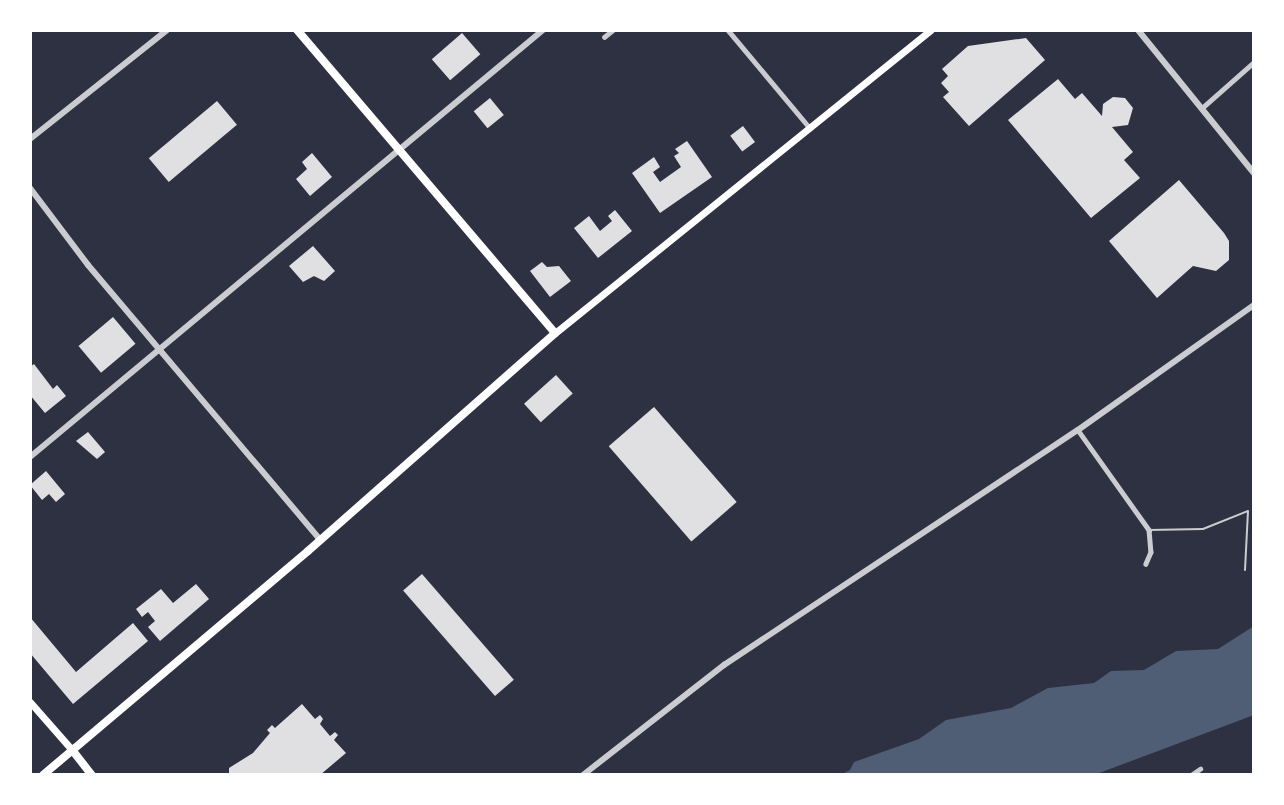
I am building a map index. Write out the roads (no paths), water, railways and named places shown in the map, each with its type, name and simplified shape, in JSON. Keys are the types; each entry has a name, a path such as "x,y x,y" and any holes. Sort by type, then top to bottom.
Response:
{"main road":[{"path":"297,30 555,333"},
{"path":"43,775 320,540 555,333 931,30"},
{"path":"30,702 92,775"}],"street":[{"path":"30,139 167,30"},
{"path":"30,456 398,147 543,30"},
{"path":"604,37 614,30"},
{"path":"728,30 810,128"},
{"path":"1138,30 1254,173"},
{"path":"1202,108 1254,62"},
{"path":"30,188 88,265 160,347 320,540"},
{"path":"583,775 724,664 1078,430 1254,304"},
{"path":"1078,430 1149,530 1151,552 1146,564"},
{"path":"1191,775 1200,770"}],"lane":[{"path":"1149,530 1203,529 1248,511 1245,570"}],"water":[{"path":"1254,626 1254,715 1094,775 840,775 850,770 854,762 919,739 946,720 1011,708 1048,688 1094,683 1111,671 1144,670 1176,651 1218,649"}]}
